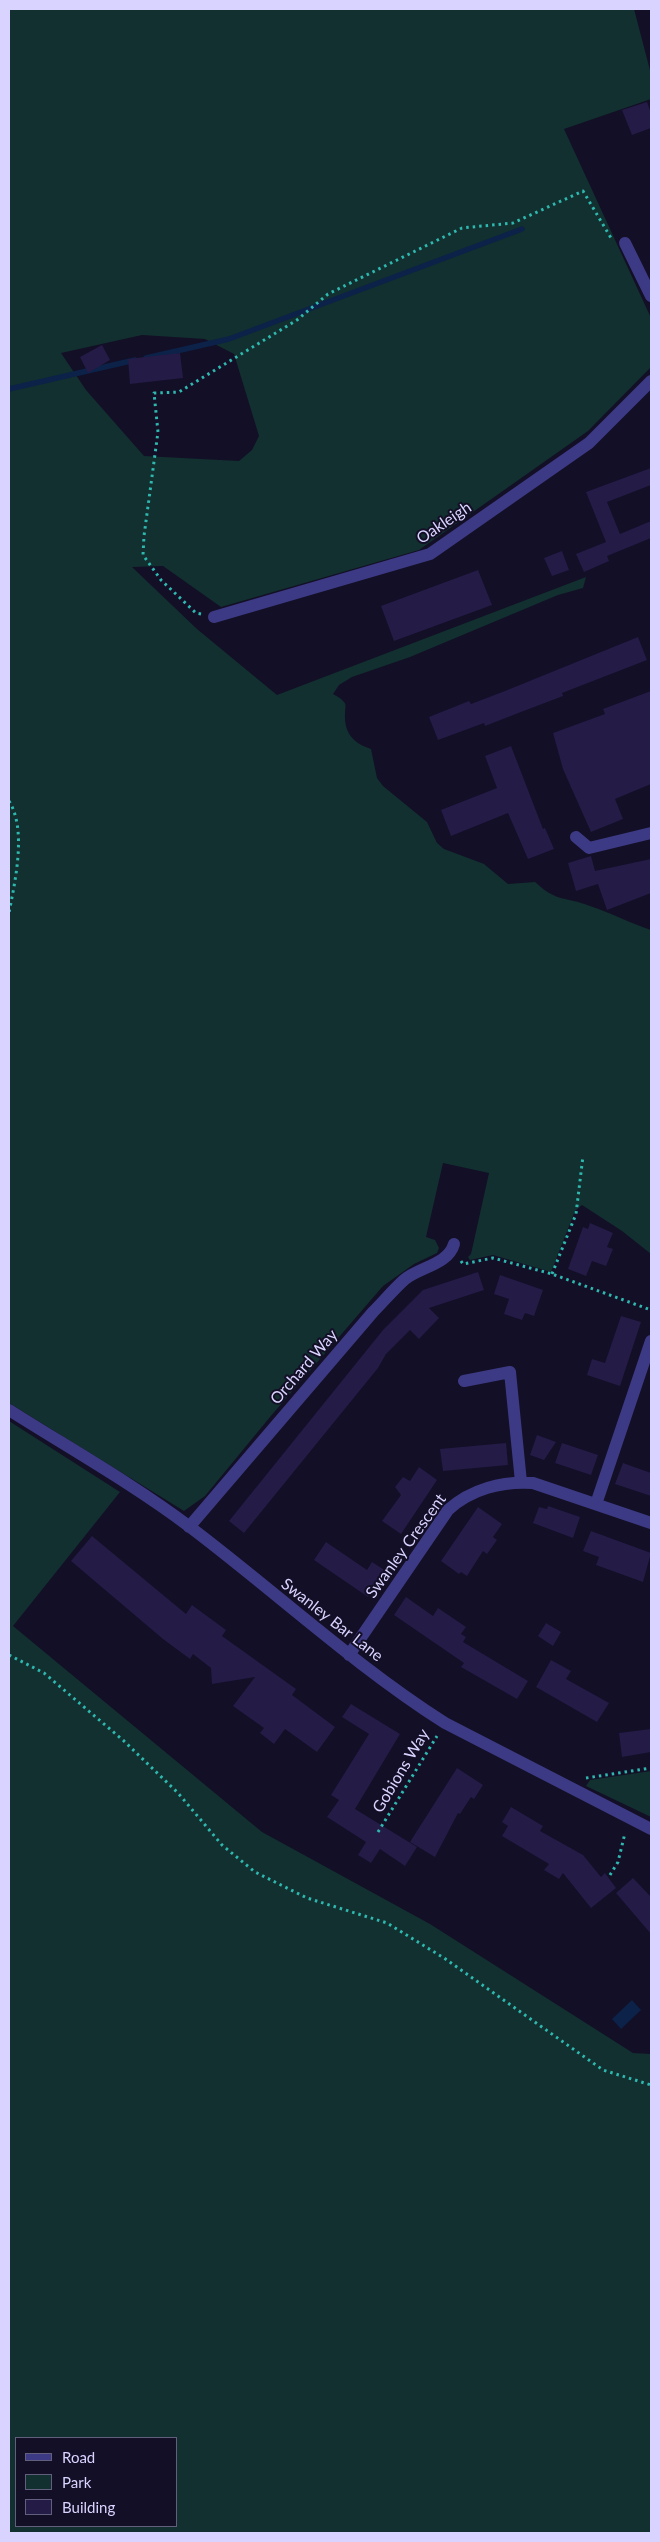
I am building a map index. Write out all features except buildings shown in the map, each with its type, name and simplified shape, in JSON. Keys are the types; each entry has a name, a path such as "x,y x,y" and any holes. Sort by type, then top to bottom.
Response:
{"street":[{"path":"628,247 651,296"},
{"name":"Oakleigh","path":"214,618 430,554 590,443 651,380"},
{"path":"576,837 589,848 651,833"},
{"name":"Orchard Way","path":"189,1527 373,1312 405,1279 453,1248"},
{"path":"596,1504 651,1341"},
{"path":"464,1381 510,1372 521,1482"},
{"name":"Swanley Bar Lane","path":"9,1410 189,1527 349,1655 445,1723 651,1829"},
{"name":"Swanley Crescent","path":"349,1655 448,1510 461,1498 475,1491 521,1482 533,1483 651,1523"}],"path":[{"path":"214,618 196,613 161,580 143,556 158,432 154,392 179,392 297,320 328,294 462,228 513,224 583,191 613,240 628,247"},
{"path":"9,802 17,820 18,835 9,913"},
{"path":"552,1274 576,1214 583,1156"},
{"path":"453,1248 464,1264 493,1258 552,1274 651,1310"},
{"path":"9,1655 44,1673 124,1741 178,1793 222,1845 255,1872 307,1898 387,1923 444,1958 603,2070 651,2085"},
{"name":"Gobions Way","path":"378,1832 445,1723"},
{"path":"578,1790 586,1777 651,1768"},
{"path":"610,1875 618,1862 624,1834 633,1819"}],"green space":[{"path":"9,9 634,9 651,74 651,99 564,129 651,318 651,367 588,431 419,550 221,607 163,566 132,567 197,629 277,695 586,577 583,588 558,595 410,657 352,677 339,685 333,694 345,703 345,720 348,732 359,744 371,749 377,778 383,786 427,822 437,843 444,849 484,864 508,884 535,882 556,896 598,909 651,930 651,1254 622,1231 582,1205 575,1211 551,1272 493,1255 470,1260 468,1257 471,1254 489,1173 443,1163 426,1237 435,1240 439,1248 437,1253 414,1264 383,1286 205,1496 184,1511 9,1403","holes":["142,335 205,339 234,354 259,436 252,450 239,461 144,456 86,390 61,353"]},
{"path":"9,1421 120,1492 13,1626 262,1832 430,1924 633,2053 651,2054 651,2533 9,2533"},
{"path":"651,1771 651,1817 586,1786 590,1780"}],"water":[{"path":"632,2000 641,2010 621,2029 612,2019"}],"waterway":[{"path":"146,358 229,339 522,229"},
{"path":"9,389 135,360"}]}
